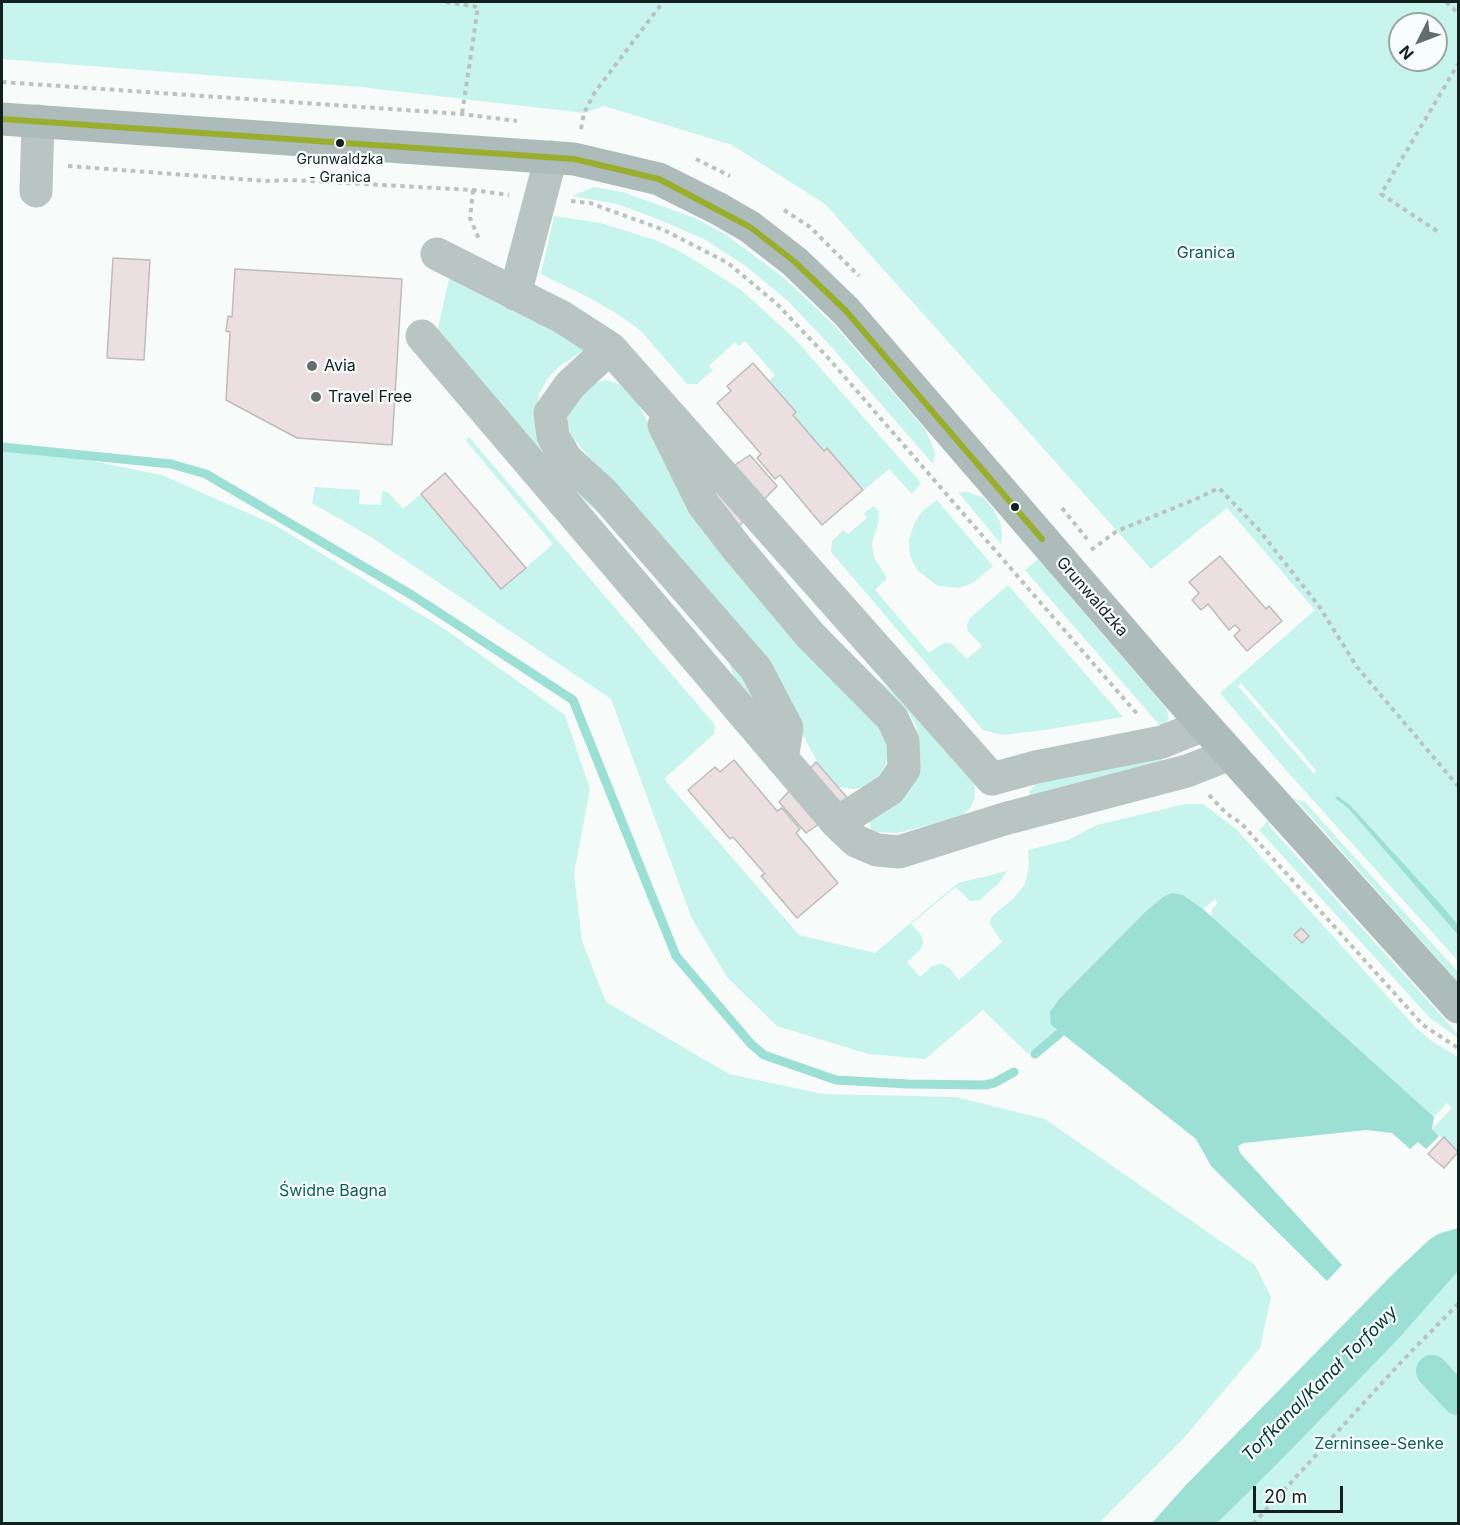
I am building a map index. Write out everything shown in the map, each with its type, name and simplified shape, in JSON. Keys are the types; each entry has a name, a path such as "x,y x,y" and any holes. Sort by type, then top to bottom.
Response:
{"main road":[{"name":"Grunwaldzka","path":"2,119 456,150 569,148 658,179 750,227 795,262 846,311 1078,559 1204,725 1458,1007"}],"lane":[{"path":"37,177 38,121"},
{"path":"515,294 540,198 569,148"},
{"path":"437,254 562,317 610,348 992,779 1004,819"},
{"path":"422,336 837,823 856,841 877,850 899,852 1004,819 1187,771 1230,754"},
{"path":"610,348 570,385 550,413 552,436 566,459 604,494 756,669 786,728 782,759"},
{"path":"645,386 703,504 810,635 892,718 903,741 904,769 890,789 837,823"},
{"path":"992,779 1036,767 1162,742 1204,725"}],"path":[{"path":"446,2 478,7 456,150"},
{"path":"569,148 595,92 663,2"},
{"path":"1446,2 1458,13"},
{"path":"1437,231 1381,194 1458,64"},
{"path":"2,82 462,114 521,121"},
{"path":"569,148 592,131"},
{"path":"692,158 713,166 733,178"},
{"path":"37,177 290,180 472,190 590,203 664,230 728,263 777,304 830,360 1162,742"},
{"path":"782,209 810,227 860,277"},
{"path":"1078,559 1117,531 1197,500 1219,488 1259,530 1319,606 1357,667 1458,786"},
{"path":"1054,500 1086,536 1078,559"},
{"path":"1078,559 1098,559"},
{"path":"1187,771 1224,811 1241,823 1423,1025 1458,1048"},
{"path":"1253,1524 1403,1360 1458,1304"}],"green space":[{"name":"Granica","path":"2,2 1458,2 1458,925 1351,806 1335,798 1349,809 1458,935 1458,961 1285,769 1220,693 1315,610 1227,508 1151,569 825,204 732,145 604,106 584,113 360,87 2,59","holes":["1241,683 1316,771 1314,774 1238,686"]},
{"path":"594,187 623,192 695,218 725,234 783,277 835,326 925,429 935,452 933,464 827,342 788,301 747,267 704,239 655,218 617,204 572,196"},
{"path":"554,216 601,223 658,241 681,252 740,289 795,339 921,483 912,494 889,469 864,490 827,448 823,450 792,414 795,411 769,380 775,375 745,341 739,346 735,342 709,366 713,370 697,384 687,384 641,331 592,299 541,274"},
{"path":"453,278 587,348 561,365 548,378 539,394 536,413 617,521 748,674 770,718 741,694 727,658 616,528 547,469 436,336 449,280"},
{"path":"606,380 621,385 638,404 696,509 882,731 889,748 886,764 877,778 866,787 853,789 838,787 825,777 765,662 573,438 567,424 570,406 592,384"},
{"path":"469,437 715,725 714,734 664,779 799,935 875,953 958,883 1007,871 1000,882 980,900 970,901 956,887 911,924 922,936 923,944 907,962 920,977 932,966 943,964 959,980 1002,942 989,923 992,916 1013,899 1025,884 1029,866 1028,850 1068,840 1097,825 1185,804 1203,804 1236,829 1416,1028 1433,1042 1458,1057 1458,1152 1432,1129 1452,1108 1447,1103 1434,1117 1211,918 1212,909 1218,903 1215,899 1203,909 1183,895 1163,897 1145,912 1060,998 1051,1025 1057,1031 1028,1054 983,1010 925,1059 868,1054 777,1026 727,977 692,919 611,699 371,537 312,503 315,487 360,490 359,504 381,505 382,491 388,492 403,509 421,494 502,588 553,544 466,441"},
{"name":"Świdne Bagna","path":"2,448 32,449 162,475 275,525 443,628 565,715 590,789 574,874 582,941 606,1002 729,1074 823,1094 956,1097 1045,1119 1255,1265 1271,1297 1260,1348 1183,1439 1099,1523 2,1523"},
{"path":"958,492 968,492 984,498 1000,522 1001,544"},
{"path":"937,500 993,566 973,583 959,588 938,586 917,570 910,556 909,540 914,524 922,511"},
{"path":"874,506 879,512 878,525 872,542 874,558 887,578 875,590 929,653 945,642 952,644 967,659 982,646 968,631 967,624 970,618 1008,585 1123,717 1002,735 983,730 831,552 832,541 843,530 848,534 867,518 864,513"},
{"path":"721,510 739,526 850,656 914,710 970,775 975,785 975,797 971,807 961,817 897,833 876,832 871,829 869,821 873,817 897,803 919,740 916,726 909,713 898,701 847,658"},
{"path":"1038,559 1166,708 1169,718 1163,729 1025,570"},
{"path":"1159,756 1168,767 1030,798 1029,793 1042,779"},
{"path":"1295,799 1305,802 1458,972 1458,982 1297,801 1292,801"},
{"path":"1269,820 1269,826 1458,1034 1458,1038 1429,1017 1259,830"},
{"name":"Zerninsee-Senke","path":"1458,1249 1458,1523 1187,1524"}],"water":[{"path":"1337,796 1351,806 1442,906 1458,925 1458,935 1349,809 1335,798"},
{"path":"1172,893 1183,895 1203,909 1434,1117 1432,1129 1439,1136 1426,1149 1418,1142 1410,1149 1392,1133 1366,1130 1244,1143 1238,1146 1240,1153 1342,1265 1327,1281 1211,1166 1196,1139 1051,1025 1050,1012 1060,998 1145,912 1163,897"},
{"name":"Torfkanal/Kanał Torfowy","path":"1458,1228 1458,1271 1399,1338 1217,1523 1152,1523 1184,1487 1394,1273 1430,1239"}],"building":[{"path":"113,258 150,260 144,360 107,358"},
{"name":"Avia","path":"235,269 402,279 392,445 297,438 226,400 230,332 226,331 228,316 232,317"},
{"path":"753,363 796,412 793,415 824,451 827,448 863,490 822,525 780,475 775,479 757,458 761,454 717,403 731,391 727,386"},
{"path":"750,455 777,486 739,526 705,485"},
{"path":"445,473 526,568 501,589 421,494"},
{"path":"1220,556 1266,609 1269,606 1282,621 1247,651 1234,636 1240,630 1235,625 1229,630 1208,604 1201,610 1192,600 1199,593 1189,582"},
{"path":"734,760 777,811 782,808 800,829 796,833 838,883 797,918 761,876 765,874 733,837 730,839 688,790 715,767 720,772"},
{"path":"816,762 851,802 806,833 779,802"},
{"path":"1301,928 1309,936 1302,943 1294,935"},
{"path":"1444,1137 1458,1152 1444,1168 1428,1154"}],"waterway":[{"path":"2,447 171,464 206,474 415,597 573,700 676,956 751,1044 764,1055 836,1080 985,1085 994,1083 1014,1072"},
{"path":"1035,1054 1060,1033"},
{"path":"1432,1371 1458,1399"}],"transit line":[{"path":"2,119 574,159 659,179 750,227 795,262 846,311 1042,539"}],"place":[{"name":"Grunwaldzka - Granica","path":"340,143"},
{"name":"Avia","path":"312,366"},
{"name":"Travel Free","path":"316,397"}]}
